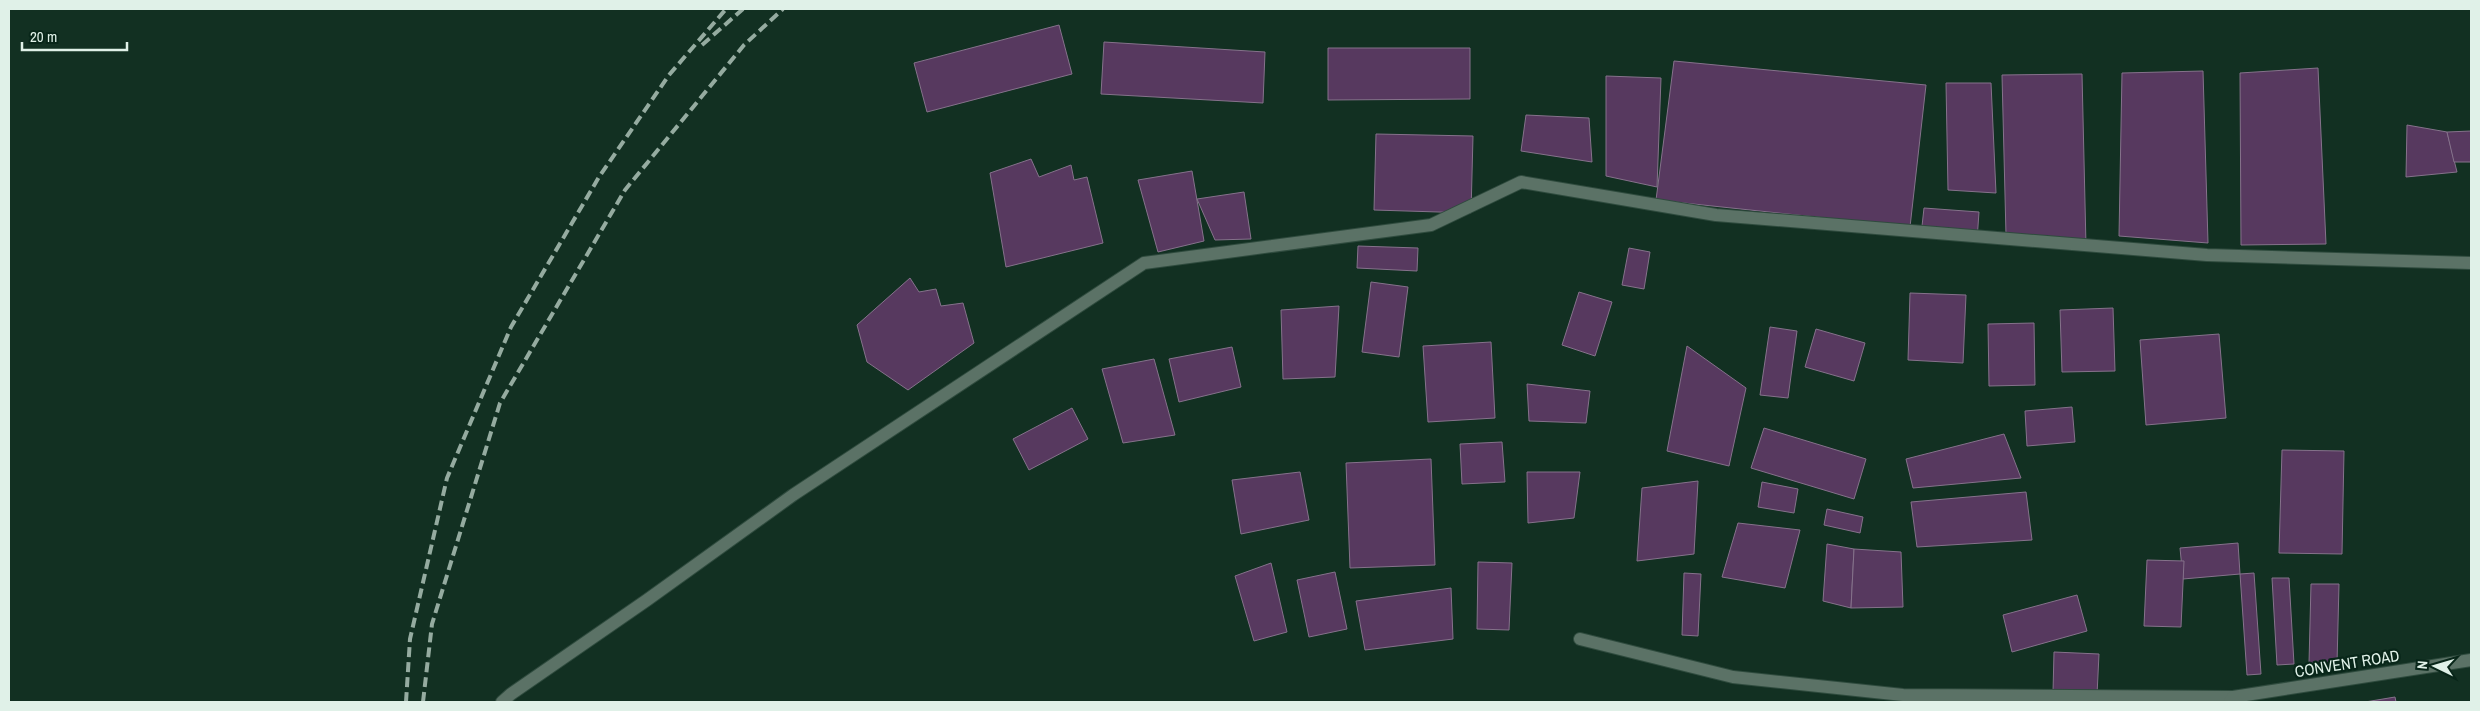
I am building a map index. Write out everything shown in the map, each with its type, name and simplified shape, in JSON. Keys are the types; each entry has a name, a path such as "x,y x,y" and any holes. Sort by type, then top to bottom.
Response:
{"street":[{"path":"502,702 793,495 1144,263 1431,224 1521,182 1725,216 2207,255 2471,262"},
{"name":"CONVENT ROAD","path":"1580,639 1733,677 1903,695 2232,699 2471,660"}],"building":[{"path":"1059,25 1072,74 927,112 914,63"},
{"path":"1104,42 1265,52 1263,103 1101,94"},
{"path":"1328,48 1470,48 1470,99 1328,100"},
{"path":"1674,61 1926,85 1910,227 1656,200"},
{"path":"2318,68 2326,244 2241,245 2240,73"},
{"path":"2203,71 2208,243 2119,236 2122,73"},
{"path":"2082,74 2086,246 2006,235 2002,75"},
{"path":"1606,76 1661,78 1657,187 1606,176"},
{"path":"1946,83 1991,83 1996,193 1948,190"},
{"path":"1526,115 1589,118 1592,162 1521,151"},
{"path":"2407,125 2447,132 2457,172 2406,177"},
{"path":"2471,131 2471,162 2454,162 2447,132"},
{"path":"1376,134 1473,136 1471,213 1374,210"},
{"path":"1031,159 1039,177 1071,165 1074,180 1087,177 1103,243 1006,267 990,173"},
{"path":"1192,171 1204,241 1158,252 1138,180"},
{"path":"1244,192 1251,239 1215,240 1197,199"},
{"path":"1924,208 1979,212 1977,240 1921,235"},
{"path":"1358,246 1418,248 1417,271 1357,268"},
{"path":"1629,248 1650,252 1644,289 1622,285"},
{"path":"910,278 919,292 936,289 941,306 963,303 974,343 908,390 867,362 857,325"},
{"path":"1371,282 1408,287 1399,357 1362,352"},
{"path":"1579,292 1612,302 1595,356 1562,345"},
{"path":"1910,293 1966,295 1963,363 1908,360"},
{"path":"1339,306 1335,377 1283,379 1281,310"},
{"path":"2113,308 2115,371 2062,372 2060,310"},
{"path":"2034,323 2035,385 1989,386 1988,324"},
{"path":"1770,327 1797,331 1788,398 1760,395"},
{"path":"1816,329 1865,343 1854,381 1805,367"},
{"path":"2219,334 2226,418 2146,425 2140,340"},
{"path":"1491,342 1495,418 1428,422 1423,346"},
{"path":"1687,346 1746,388 1729,466 1667,451"},
{"path":"1232,347 1241,387 1179,402 1169,359"},
{"path":"1154,359 1175,435 1123,443 1102,369"},
{"path":"1527,384 1590,391 1586,423 1529,421"},
{"path":"2072,407 2075,442 2027,446 2025,411"},
{"path":"1072,408 1088,439 1029,470 1013,439"},
{"path":"1764,428 1866,459 1854,499 1751,468"},
{"path":"2004,434 2021,478 1913,488 1906,459"},
{"path":"1502,442 1505,482 1462,484 1460,444"},
{"path":"2282,450 2344,451 2342,554 2279,553"},
{"path":"1431,459 1435,565 1350,568 1346,463"},
{"path":"1300,472 1309,520 1241,534 1232,480"},
{"path":"1527,472 1580,472 1574,518 1528,523"},
{"path":"1698,481 1694,554 1637,561 1642,488"},
{"path":"1762,482 1798,489 1794,513 1758,507"},
{"path":"2026,492 2032,540 1917,547 1911,502"},
{"path":"1827,509 1863,517 1860,533 1824,525"},
{"path":"1738,523 1800,530 1785,588 1722,577"},
{"path":"2238,543 2240,574 2183,579 2180,548"},
{"path":"1827,544 1854,549 1851,608 1823,601"},
{"path":"1854,549 1901,552 1903,607 1851,608"},
{"path":"2147,560 2184,561 2181,627 2144,626"},
{"path":"1478,562 1512,563 1509,630 1477,629"},
{"path":"1271,563 1287,632 1254,641 1235,576"},
{"path":"1335,572 1347,629 1309,637 1297,580"},
{"path":"1684,573 1701,574 1698,636 1682,635"},
{"path":"2254,573 2261,674 2247,675 2240,574"},
{"path":"2272,578 2289,578 2294,664 2277,665"},
{"path":"2311,584 2339,584 2337,664 2309,663"},
{"path":"1451,588 1453,639 1365,650 1356,601"},
{"path":"2077,595 2087,631 2012,652 2003,615"},
{"path":"2054,652 2099,654 2097,695 2053,692"},
{"path":"2395,697 2396,702 2365,702"}],"railway":[{"path":"406,702 410,639 447,478 511,327 599,177 669,75 726,9"},
{"path":"702,45 743,9"},
{"path":"423,702 432,624 500,403 625,190 744,45 783,9"}]}
